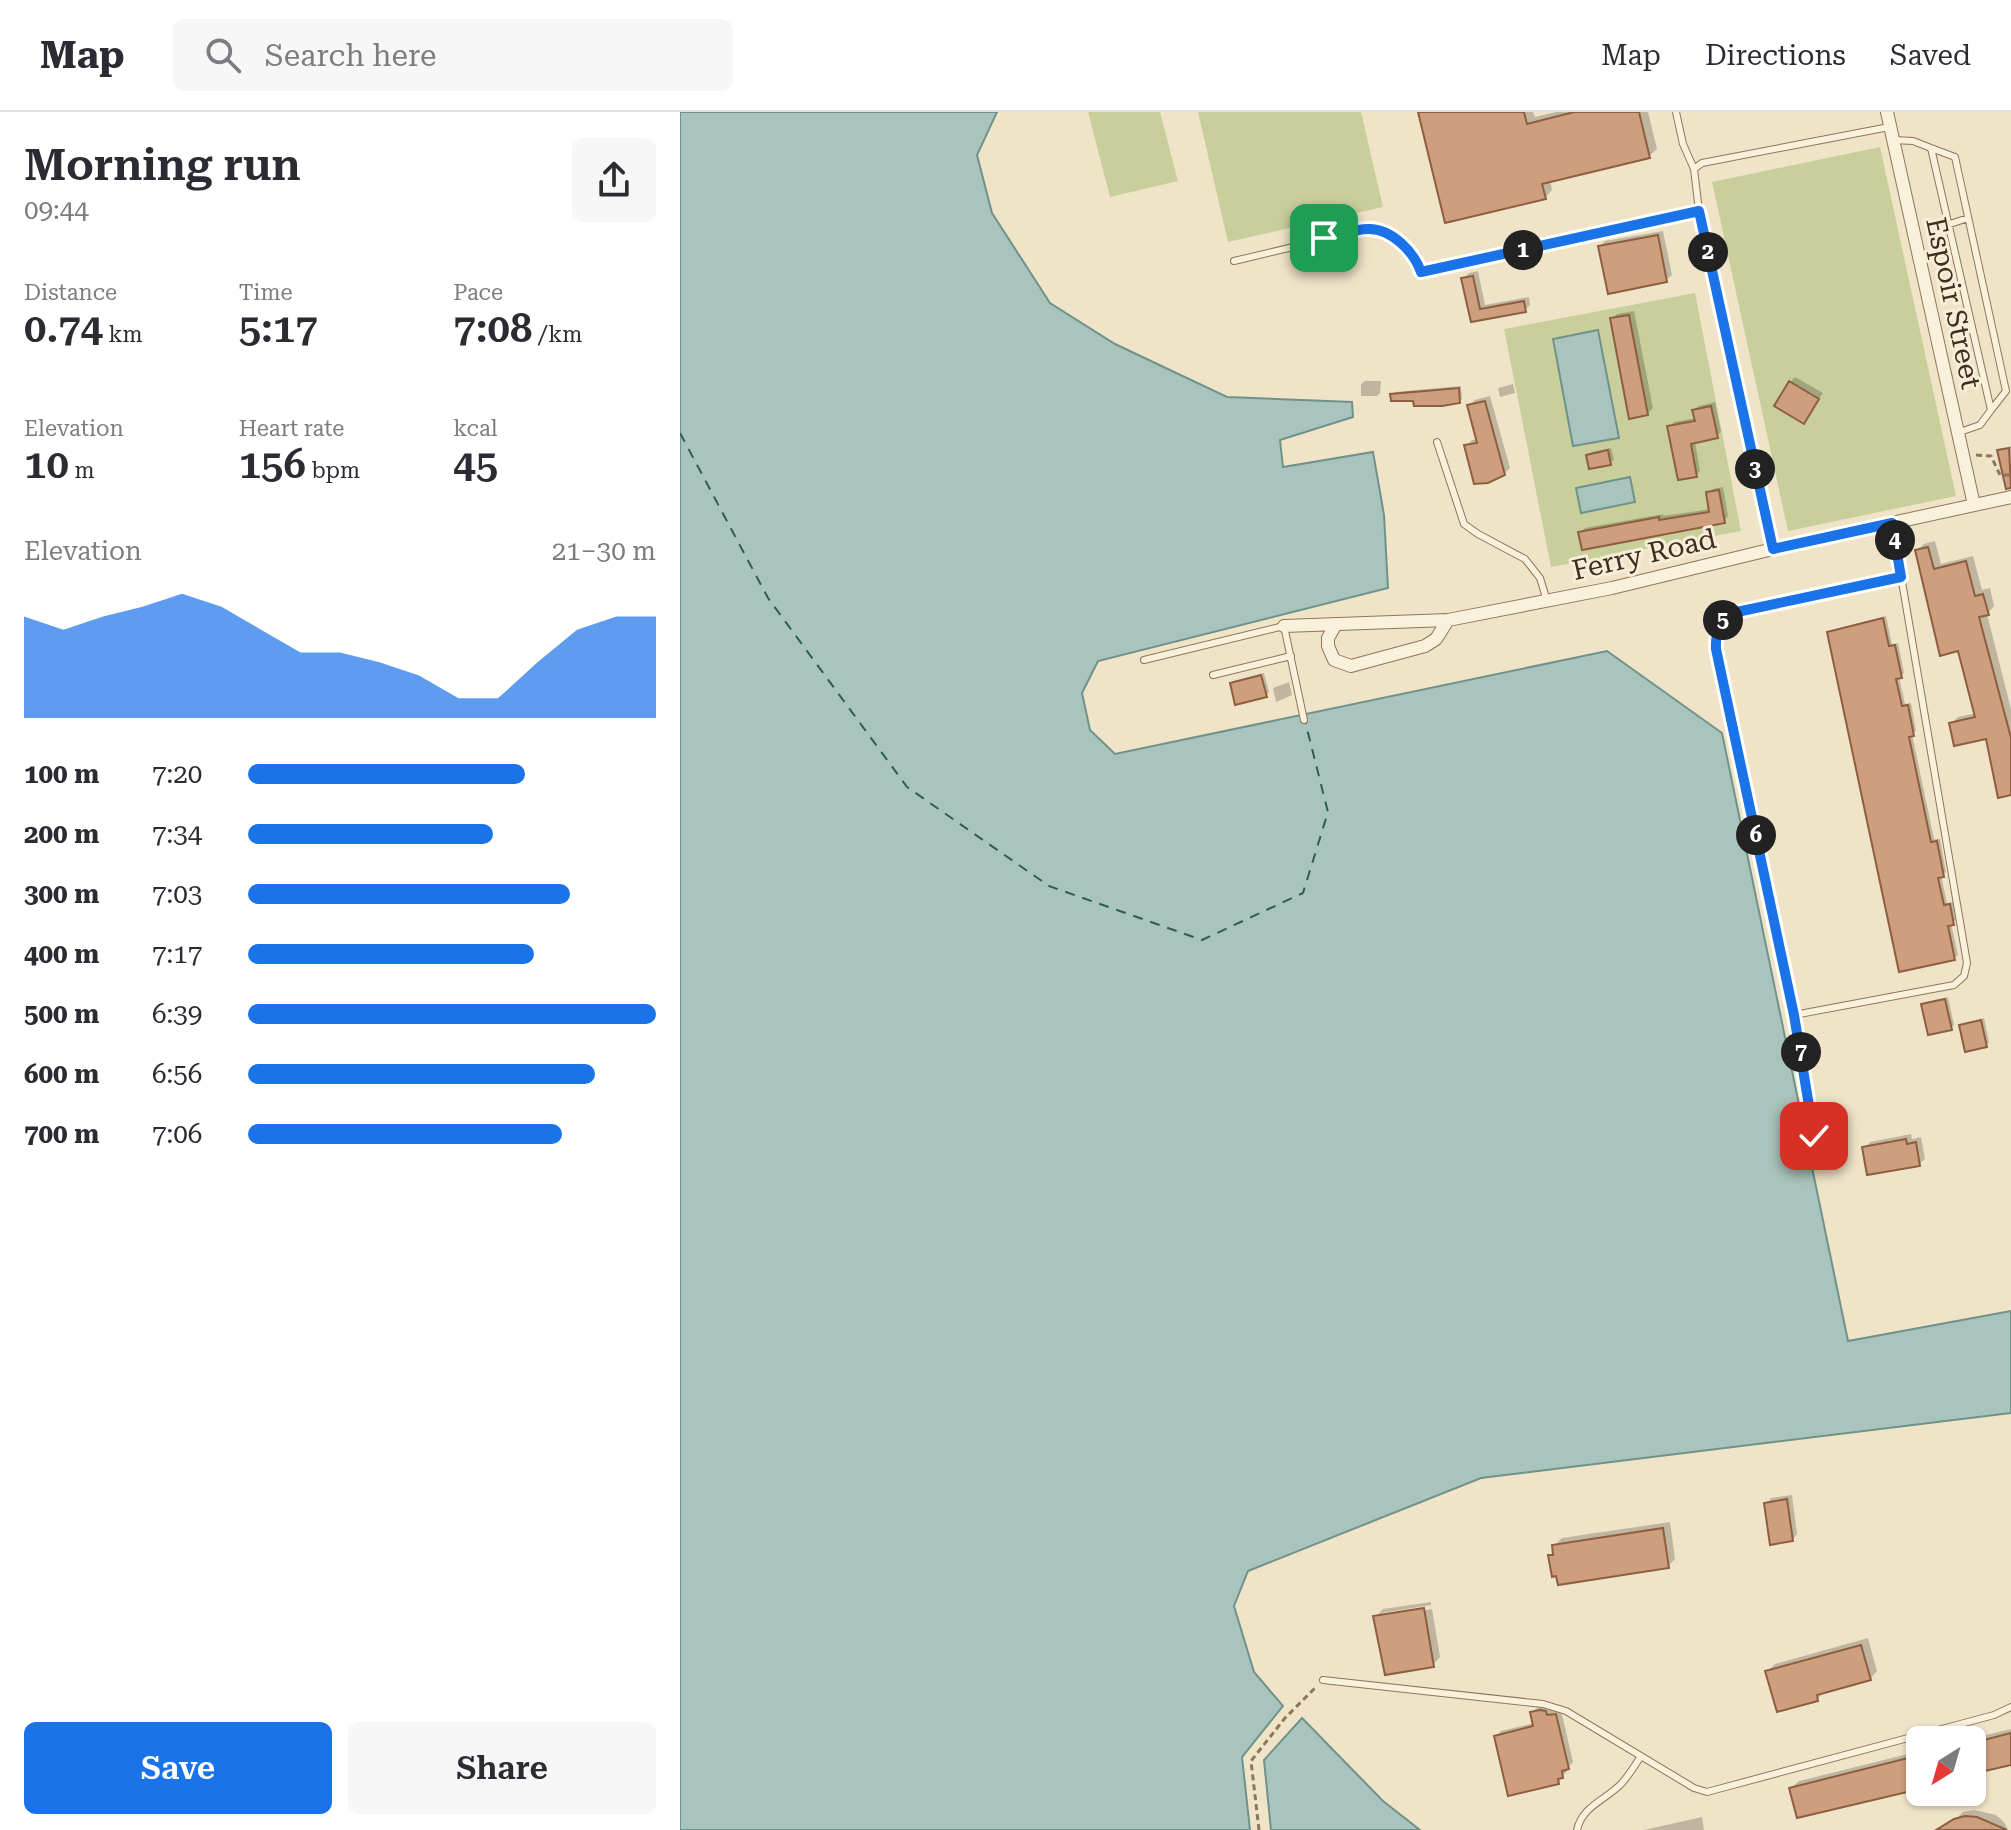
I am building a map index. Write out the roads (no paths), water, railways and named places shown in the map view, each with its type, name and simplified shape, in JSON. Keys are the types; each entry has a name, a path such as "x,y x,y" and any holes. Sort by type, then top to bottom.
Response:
{"street":[{"name":"Espoir Street","path":"1887,112 1974,505"},
{"name":"Ferry Road","path":"1284,626 1448,620 1612,588 2011,497"},
{"path":"1336,624 1328,638 1331,655 1334,660 1351,666 1425,646 1436,639 1448,620"}],"lane":[{"path":"1678,113 1683,144 1694,169 1699,211 1773,549"},
{"path":"1694,169 1702,163 1892,134 1955,157 2006,391 1980,425 1957,433"},
{"path":"1931,148 1991,410"},
{"path":"1234,261 1369,229 1382,232 1401,243 1416,258 1421,272 1699,211"},
{"path":"1947,225 1968,218"},
{"path":"1437,442 1464,524 1525,559 1540,578 1547,601"},
{"path":"1794,1015 1954,985 1964,976 1967,963 1892,523"},
{"path":"1814,1136 1794,1015 1715,633 1724,620 1737,612 1901,577"},
{"path":"1144,660 1284,626 1304,720"},
{"path":"1213,675 1291,656"},
{"path":"1323,1680 1543,1704 1566,1711 1694,1788 1707,1792 1994,1715 2011,1707"},
{"path":"1577,1830 1579,1821 1589,1808 1621,1784 1641,1756"}],"water":[{"path":"680,112 997,112 977,155 992,213 1050,303 1115,344 1227,397 1352,402 1353,417 1280,440 1283,467 1373,452 1384,515 1388,588 1098,661 1082,693 1090,730 1115,754 1607,651 1722,733 1848,1341 2011,1311 2011,1413 1481,1478 1248,1571 1234,1606 1254,1672 1283,1706 1242,1757 1250,1830 680,1830"},
{"path":"1598,330 1619,438 1573,446 1553,339"},
{"path":"1630,477 1635,502 1581,513 1576,488"},
{"path":"1302,1718 1383,1801 1420,1830 1271,1830 1264,1760"}]}
